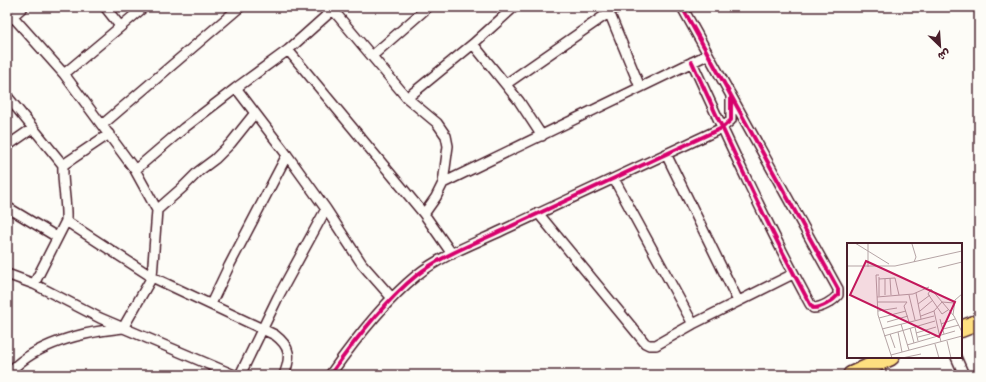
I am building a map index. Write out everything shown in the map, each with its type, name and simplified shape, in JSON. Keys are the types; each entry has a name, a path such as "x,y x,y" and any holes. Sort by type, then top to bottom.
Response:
{"highway":[{"path":"962,322 979,315"},
{"path":"962,329 979,322"},
{"path":"851,375 888,358"}],"street":[{"path":"23,7 9,16 64,74 135,170 157,210 152,277 123,328"},
{"path":"105,7 120,26"},
{"path":"64,74 144,7"},
{"path":"102,125 240,7"},
{"path":"372,56 428,7"},
{"path":"407,98 473,44 514,7"},
{"path":"682,7 707,55 731,95 838,289 838,295 835,299 818,308 813,308 810,304 793,274 722,128 692,62"},
{"path":"135,170 184,128 288,50 334,8 407,98 437,124 446,136 448,146 443,184 424,214"},
{"path":"506,84 613,10 640,87"},
{"path":"473,44 506,84 542,136"},
{"path":"288,50 424,214 452,254"},
{"path":"443,184 707,55"},
{"path":"236,88 326,209 362,264 392,298"},
{"path":"330,375 343,356 392,298 427,268 452,254 538,213 722,128 731,120 731,95"},
{"path":"7,96 63,165 62,180 66,221 56,237 34,284"},
{"path":"157,210 199,171 215,159 231,143 255,113"},
{"path":"7,146 33,128"},
{"path":"63,165 109,134"},
{"path":"666,154 738,302"},
{"path":"211,304 228,266 287,155"},
{"path":"614,179 694,324"},
{"path":"7,207 56,237"},
{"path":"240,375 264,329 278,297 326,209"},
{"path":"538,213 648,345 656,345 793,274"},
{"path":"66,221 152,277 275,335 285,344 289,358 284,375"},
{"path":"7,274 34,284 100,318 234,375"},
{"path":"7,374 24,359 50,345 73,336 98,330 123,328"},
{"path":"956,358 964,375"}],"cycle path":[{"path":"682,7 838,289 838,295 827,304 813,308 810,304 734,153 692,62"},
{"path":"330,375 382,309 405,285 426,268 458,250 722,128 731,120 731,96"}]}
